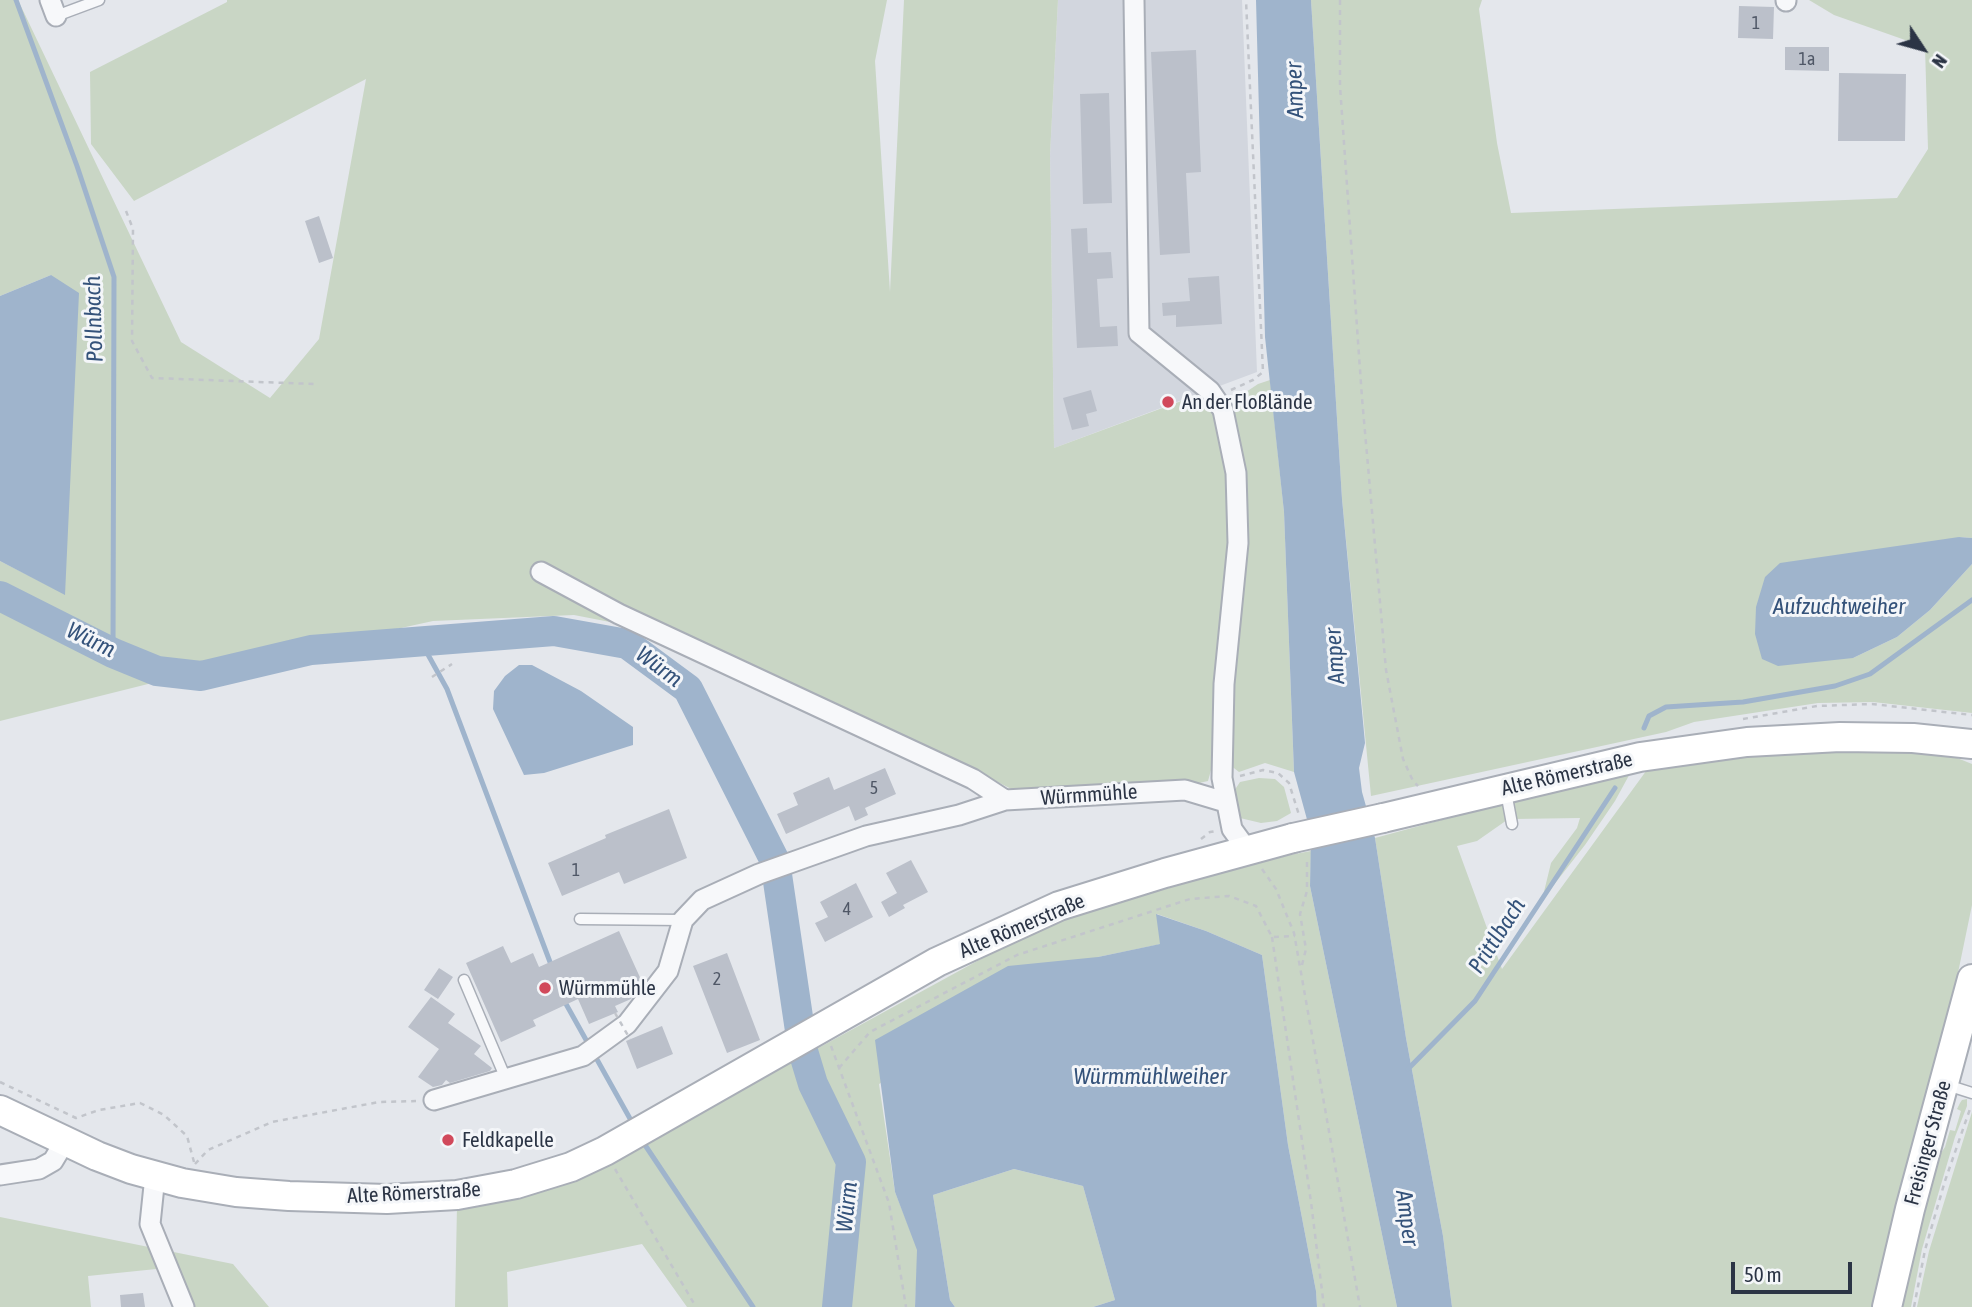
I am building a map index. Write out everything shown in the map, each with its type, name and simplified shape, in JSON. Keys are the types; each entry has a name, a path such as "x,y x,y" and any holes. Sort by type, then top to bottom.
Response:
{"main road":[{"name":"Alte Römerstraße","path":"0,1110 97,1156 155,1176 236,1192 387,1199 445,1196 516,1184 571,1167 615,1146 937,962 1059,906 1165,873 1293,838 1640,757 1747,742 1852,737 1913,738 1972,744"},
{"name":"Freisinger Straße","path":"1888,1307 1910,1209 1972,979"}],"street":[{"path":"1134,0 1139,333 1210,391 1223,410 1236,473 1238,543 1224,684 1222,778 1232,829 1248,851"},
{"path":"541,572 619,614 973,779 1005,800"},
{"name":"Würmmühle","path":"682,920 702,900 759,874 866,836 959,815 1005,800 1185,790 1225,802"},
{"path":"434,1100 583,1056 620,1038 627,1024 668,971 682,920"},
{"path":"0,1175 39,1169 53,1161 65,1141"},
{"path":"155,1176 150,1224 184,1307"}],"lane":[{"path":"53,8 99,0"},
{"path":"1505,788 1512,824"},
{"path":"580,919 682,920"},
{"path":"464,981 506,1080"},
{"path":"1944,1084 1972,1093"}],"path":[{"path":"1215,397 1253,380 1263,372 1246,0"},
{"path":"1340,0 1341,100 1362,398 1386,670 1403,760 1413,782 1419,787"},
{"path":"126,211 133,229 132,341 152,379 314,384"},
{"path":"432,677 452,664"},
{"path":"1222,778 1263,770 1278,773 1289,783 1294,797"},
{"path":"1248,851 1276,889 1294,936 1360,1307"},
{"path":"1301,969 1306,949 1300,914 1307,891"},
{"path":"839,1068 870,1032 1017,955 1190,898 1229,896 1256,906 1272,937 1324,1307"},
{"path":"1272,937 1294,936"},
{"path":"615,1013 620,1038"},
{"path":"823,1026 888,1203 906,1307"},
{"path":"0,1082 76,1118 99,1110 140,1103 164,1115 187,1136 194,1165"},
{"path":"194,1165 208,1150 272,1122 379,1102 434,1100"},
{"path":"1914,1307 1925,1250 1972,1102"},
{"path":"615,1146 696,1307"},
{"path":"194,1165 207,1166"}],"shaded area":[{"path":"1058,0 1242,0 1257,372 1054,448 1050,155"}],"green space":[{"path":"0,0 18,0 181,342 270,398 319,339 366,79 134,201 91,144 90,72 227,0 887,0 875,61 890,292 904,0 1058,0 1050,155 1054,448 1203,393 1215,413 1229,474 1230,544 1214,683 1213,763 1208,781 1190,785 1164,780 1023,795 687,637 574,615 433,621 172,678 0,721 0,561 65,594 51,275 0,296"},
{"path":"1311,0 1482,0 1479,9 1497,143 1511,213 1897,198 1928,149 1925,47 1834,15 1809,0 1972,0 1972,538 1959,537 1853,658 1897,637 1930,610 1972,564 1972,713 1873,702 1818,703 1694,722 1666,732 1371,796 1342,499"},
{"path":"1270,380 1284,512 1294,772 1265,763 1239,772 1230,765 1232,685 1246,541 1246,471 1231,408 1240,396 1258,384"},
{"path":"1870,747 1940,751 1972,764 1972,905 1953,997 1912,1146 1877,1307 1452,1307 1443,1236 1406,1038 1375,838 1504,803 1507,820 1477,841 1457,846 1502,969 1649,767 1749,752"},
{"path":"1633,768 1615,801 1585,845 1542,900 1551,863 1577,828 1580,818 1514,819 1512,801"},
{"path":"1259,778 1275,779 1284,787 1291,813 1277,821 1261,823 1240,818 1234,791 1240,782"},
{"path":"1311,851 1310,886 1397,1307 1317,1307 1288,1145 1262,955 1157,914 1161,944 1098,957 879,1084 895,1192 918,1250 915,1307 687,1307 642,1244 507,1272 508,1307 455,1307 457,1206 621,1156 1032,931 1209,870"},
{"path":"1967,1099 1922,1249 1911,1307 1897,1307 1933,1165 1945,1147 1950,1130 1955,1131 1961,1111 1957,1109 1960,1103"},
{"path":"1972,1112 1972,1307 1917,1307 1929,1251"},
{"path":"1014,1169 1083,1186 1115,1300 1093,1307 955,1307 950,1300 933,1195"},
{"path":"0,1217 233,1264 269,1307 184,1307 166,1268 88,1276 91,1307 0,1307"}],"water":[{"name":"Amper","path":"1256,0 1311,0 1342,499 1365,743 1359,768 1362,792 1375,838 1406,1038 1443,1236 1452,1307 1397,1307 1310,886 1311,834 1294,772 1284,512 1265,337"},
{"path":"51,275 79,293 65,595 0,561 0,296"},
{"name":"Aufzuchtweiher","path":"1959,537 1972,538 1972,564 1930,610 1897,637 1853,658 1778,666 1762,659 1755,634 1756,607 1765,577 1780,563"},
{"path":"519,665 532,665 581,691 633,727 633,745 544,773 524,775 493,709 494,691 505,676"},
{"name":"Würmmühlweiher","path":"1156,914 1206,931 1262,955 1288,1145 1317,1307 1093,1307 1115,1300 1083,1186 1014,1169 933,1195 950,1300 955,1307 915,1307 917,1250 895,1192 875,1040 1008,966 1098,957 1160,944"}],"building":[{"path":"1739,6 1774,7 1773,39 1738,38"},
{"path":"1785,47 1829,47 1829,71 1785,70"},
{"path":"1196,50 1201,172 1186,173 1190,253 1160,255 1151,52"},
{"path":"1839,73 1906,74 1905,141 1838,141"},
{"path":"1109,93 1112,203 1083,204 1080,94"},
{"path":"319,216 333,258 319,263 305,221"},
{"path":"1087,228 1088,253 1111,252 1113,278 1097,279 1100,327 1117,326 1118,346 1077,348 1071,229"},
{"path":"1219,276 1222,324 1176,327 1176,315 1163,316 1162,303 1190,301 1188,278"},
{"path":"1091,390 1097,411 1086,414 1089,426 1072,430 1063,398"},
{"path":"885,768 896,794 865,808 868,815 855,821 849,806 786,834 777,814 798,805 793,793 829,777 834,790"},
{"path":"669,809 687,858 624,884 619,872 562,896 548,863 606,838 605,835"},
{"path":"911,860 928,892 903,905 905,908 889,917 881,902 897,893 886,873"},
{"path":"856,883 873,917 825,942 815,923 828,917 820,902"},
{"name":"Würmmühle","path":"619,931 643,984 631,999 615,1006 618,1012 589,1024 578,999 533,1020 536,1026 501,1042 466,963 503,946 511,963 533,953 539,967"},
{"path":"727,953 760,1040 727,1053 693,966"},
{"path":"439,968 453,977 438,999 424,990"},
{"path":"431,997 455,1014 448,1023 481,1046 474,1054 492,1068 490,1071 450,1083 446,1080 442,1085 433,1087 418,1077 439,1049 408,1027"},
{"path":"662,1026 673,1054 637,1069 626,1041"},
{"path":"143,1293 145,1307 121,1307 120,1295"}],"waterway":[{"name":"Pollnbach","path":"16,0 77,166 114,277 113,653"},
{"name":"Würm","path":"0,596 113,653 157,671 201,676 311,650 554,631 627,644 688,689 775,861 803,1051 813,1084 851,1162 837,1307"},
{"name":"Prittlbach","path":"1644,728 1649,716 1666,707 1743,702 1835,686 1870,674 1972,600"},
{"path":"421,642 447,689 550,962"},
{"name":"Prittlbach","path":"1408,1069 1475,1001 1615,788"},
{"path":"566,1004 633,1124"},
{"path":"641,1139 753,1307"}],"place":[{"name":"An der Floßlände","path":"1168,402"},
{"name":"Würmmühle","path":"545,988"},
{"name":"Feldkapelle","path":"448,1140"}]}
